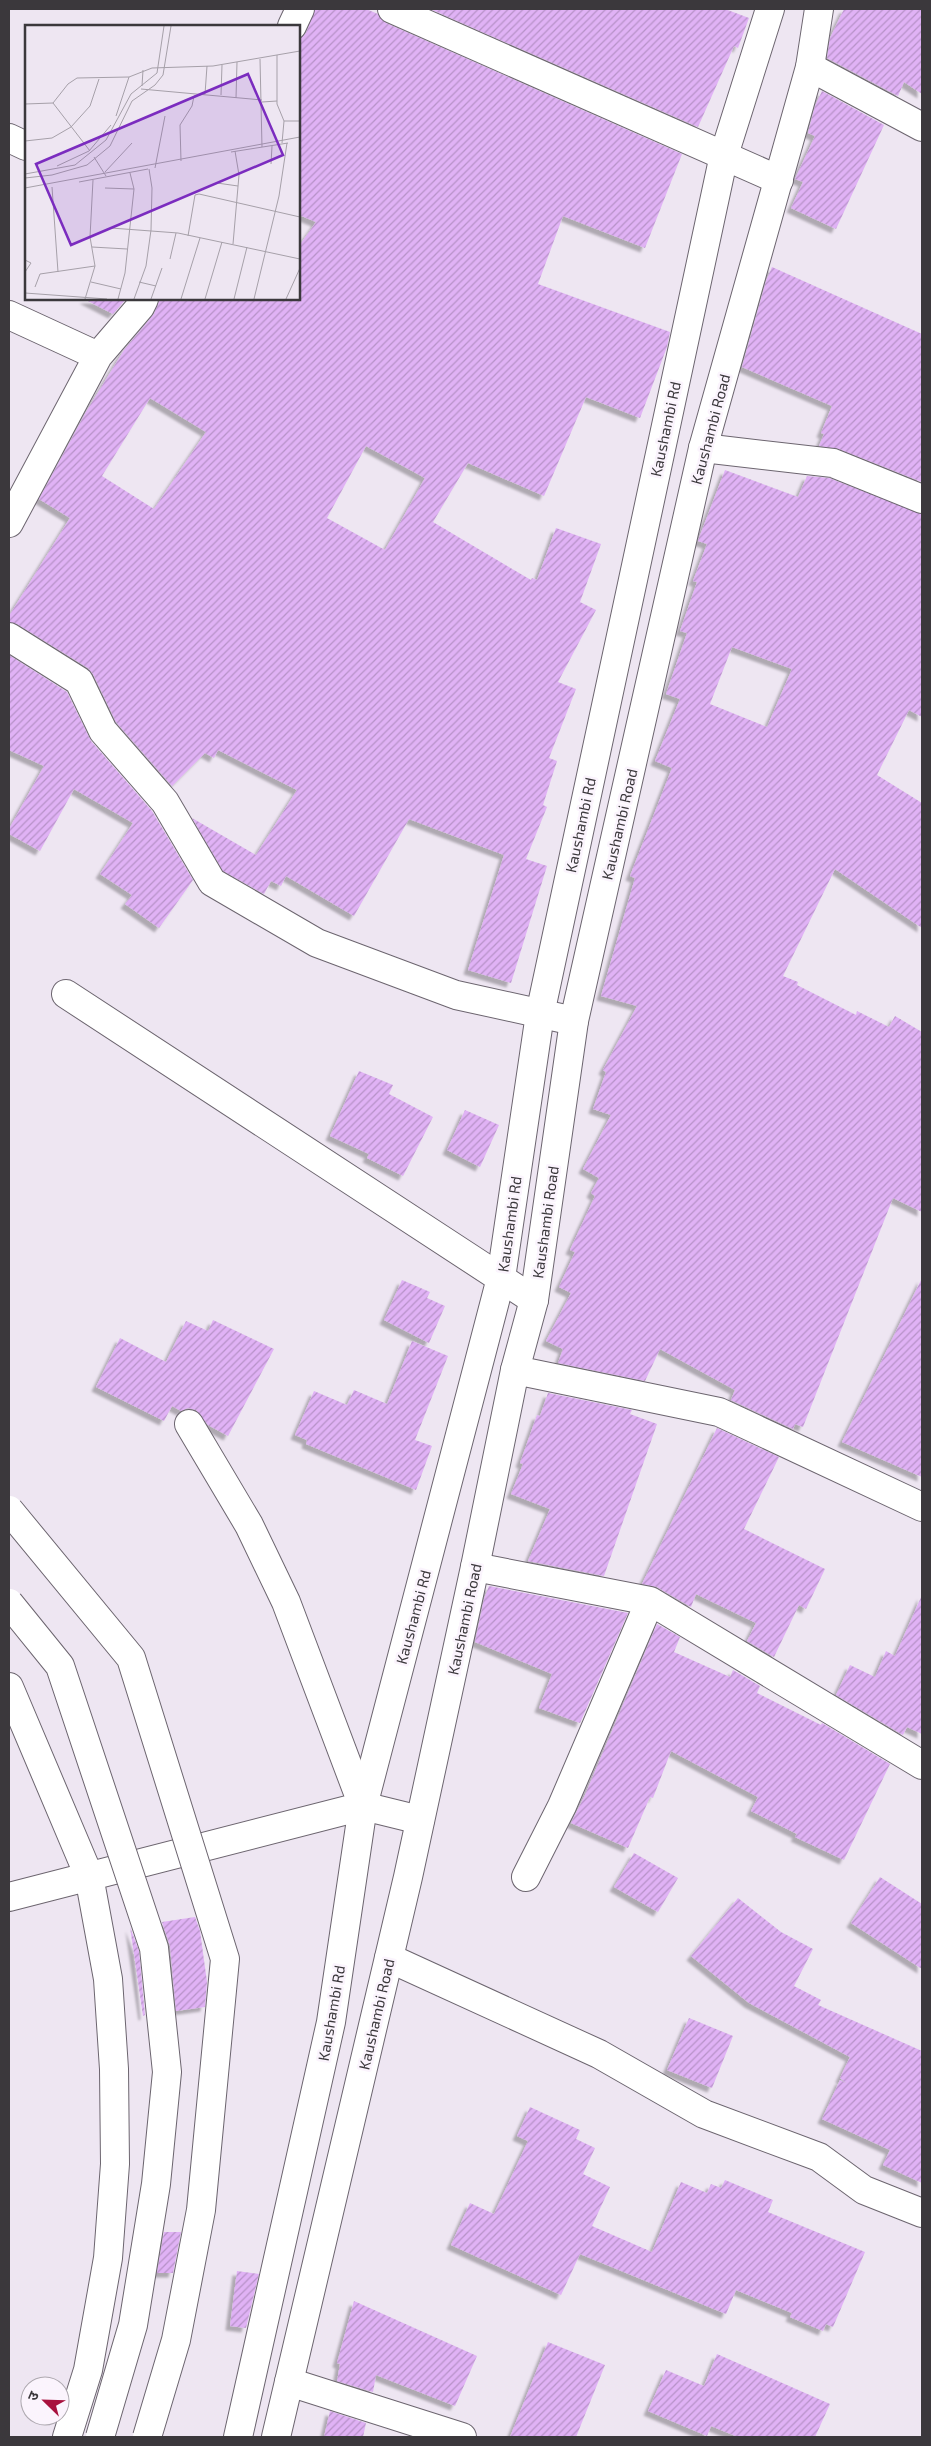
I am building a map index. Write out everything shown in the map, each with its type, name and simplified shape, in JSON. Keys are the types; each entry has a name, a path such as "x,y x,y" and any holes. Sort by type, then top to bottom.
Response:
{"main road":[{"path":"292,25 300,9"},
{"path":"392,9 779,180"},
{"name":"Kaushambi Rd","path":"238,2437 331,2022 363,1806 501,1278 540,1014 724,155 770,9"},
{"name":"Kaushambi Road","path":"276,2437 389,1958 475,1568 515,1370 534,1300 574,1021 703,448 810,67 819,9"},
{"path":"810,67 922,127"},
{"path":"9,138 25,146"},
{"path":"9,542 12,509 98,356 140,307 144,300"},
{"path":"9,315 98,356"},
{"path":"703,448 833,463 922,499"},
{"path":"9,637 79,681 103,731 165,802 212,882 317,943 456,996 574,1021"},
{"path":"66,994 534,1300"},
{"path":"515,1370 719,1412 922,1508"},
{"path":"189,1424 249,1526 286,1602 363,1806"},
{"path":"9,1510 131,1658 225,1960 201,2210 176,2340 147,2437"},
{"path":"475,1568 650,1601 922,1765"},
{"path":"526,1877 562,1806 650,1601"},
{"path":"9,1603 60,1666 154,1948 167,2072 156,2184 133,2325 100,2437"},
{"path":"9,1687 89,1876 108,1979 114,2069 115,2164 108,2258 88,2370 67,2437"},
{"path":"9,1897 363,1806 420,1820"},
{"path":"389,1958 600,2054 704,2114 819,2157 864,2190 922,2213"},
{"path":"289,2382 462,2437"}],"building":[{"path":"315,9 366,9 378,14 386,23 682,154 645,248 563,216 538,284 670,332 667,347 640,418 586,397 544,496 468,463 433,522 531,580 532,578 537,580 556,528 601,544 580,602 596,610 558,682 576,689 549,758 557,761 543,805 547,807 526,859 547,866 511,983 468,970 504,855 409,819 354,916 286,876 281,886 271,881 264,894 223,871 192,818 256,855 297,790 218,750 214,758 205,753 172,786 116,722 93,674 88,668 17,624 9,622 9,616 70,518 39,499 86,412 124,350 154,314 160,300 300,300 300,245 316,222 300,215 300,39 306,33","holes":["150,398 206,432 154,509 102,476","366,446 425,478 385,550 327,518"]},
{"path":"430,9 725,9 749,18 738,48 734,46 698,127"},
{"path":"844,9 922,9 922,94 904,82 898,96 827,58 830,38"},
{"path":"822,91 884,125 836,229 791,208 803,182 795,179 815,136 808,133 815,106"},
{"path":"772,267 922,334 922,482 839,449 819,446 824,434 821,433 832,406 742,367 766,281"},
{"path":"86,300 125,300 113,314"},
{"path":"725,470 798,497 807,476 829,478 922,514 922,717 909,710 877,775 922,803 922,928 835,869 783,976 798,982 797,985 856,1015 857,1011 889,1027 895,1016 922,1032 922,1212 893,1198 803,1427 795,1424 793,1429 731,1400 735,1390 660,1349 645,1381 558,1363 563,1349 546,1341 571,1293 559,1287 575,1252 570,1250 595,1196 591,1193 599,1178 583,1169 611,1115 593,1109 606,1072 603,1070 637,1006 601,996 635,878 630,876 672,768 655,761 680,699 666,694 687,633 680,631 697,582 693,581 707,544 698,541","holes":["732,647 792,669 767,727 710,704"]},
{"path":"9,655 67,692 91,741 152,811 193,880 159,928 125,904 132,895 100,874 133,823 74,789 40,851 9,834 9,829 44,766 9,750"},
{"path":"359,1071 393,1085 389,1094 433,1117 403,1176 367,1158 369,1154 330,1136"},
{"path":"465,1110 499,1125 480,1167 447,1150"},
{"path":"922,1278 922,1477 842,1442"},
{"path":"402,1280 430,1292 427,1298 445,1306 429,1343 384,1320"},
{"path":"213,1320 274,1349 228,1436 208,1425 196,1410 188,1408 181,1411 172,1406 164,1421 96,1387 120,1338 166,1362 186,1321 208,1331"},
{"path":"412,1341 448,1356 415,1440 432,1446 416,1490 306,1444 307,1440 295,1435 314,1391 347,1405 354,1390 387,1404"},
{"path":"548,1393 632,1410 630,1414 657,1424 604,1576 528,1561 550,1509 511,1494 523,1464 520,1463 537,1415 540,1416"},
{"path":"717,1428 779,1457 744,1529 825,1569 806,1609 799,1605 774,1657 747,1641 756,1623 696,1594 691,1607 657,1587 642,1584"},
{"path":"489,1586 628,1613 580,1723 539,1708 552,1674 475,1642 484,1599"},
{"path":"922,1595 922,1734 907,1727 903,1735 836,1695 850,1665 875,1677 886,1651 895,1656"},
{"path":"657,1624 680,1637 674,1652 730,1677 733,1670 760,1686 757,1693 821,1725 822,1723 890,1764 844,1860 795,1837 797,1834 751,1811 758,1797 671,1751 653,1798 650,1797 628,1848 571,1823 585,1795"},
{"path":"634,1853 678,1878 658,1912 614,1887"},
{"path":"880,1877 922,1904 922,1969 851,1923"},
{"path":"738,1898 781,1932 813,1949 794,1986 821,2000 818,2005 922,2051 922,2183 883,2165 890,2150 822,2119 840,2080 846,2083 840,2078 850,2057 749,2003 691,1956"},
{"path":"195,1917 200,1931 207,1982 205,2007 176,2011 170,1946 162,1922"},
{"path":"130,1927 139,1951 145,2015 143,2016"},
{"path":"689,2018 733,2036 712,2088 667,2070"},
{"path":"530,2107 580,2130 576,2139 595,2148 583,2174 610,2187 592,2226 652,2252 681,2182 707,2193 711,2184 721,2188 725,2180 773,2200 768,2212 865,2252 833,2327 826,2324 823,2331 790,2317 792,2313 736,2290 726,2314 580,2254 561,2295 451,2245 470,2203 494,2214 528,2141 517,2136"},
{"path":"164,2232 181,2232 173,2273 157,2273"},
{"path":"237,2271 259,2274 246,2328 230,2326"},
{"path":"354,2301 477,2356 455,2406 376,2375 373,2392 337,2381 340,2364 337,2363"},
{"path":"548,2342 605,2365 576,2437 510,2437"},
{"path":"717,2354 830,2404 815,2437 738,2437 711,2426 707,2436 648,2411 666,2370 704,2386"},
{"path":"330,2411 366,2423 363,2437 324,2437"}]}
